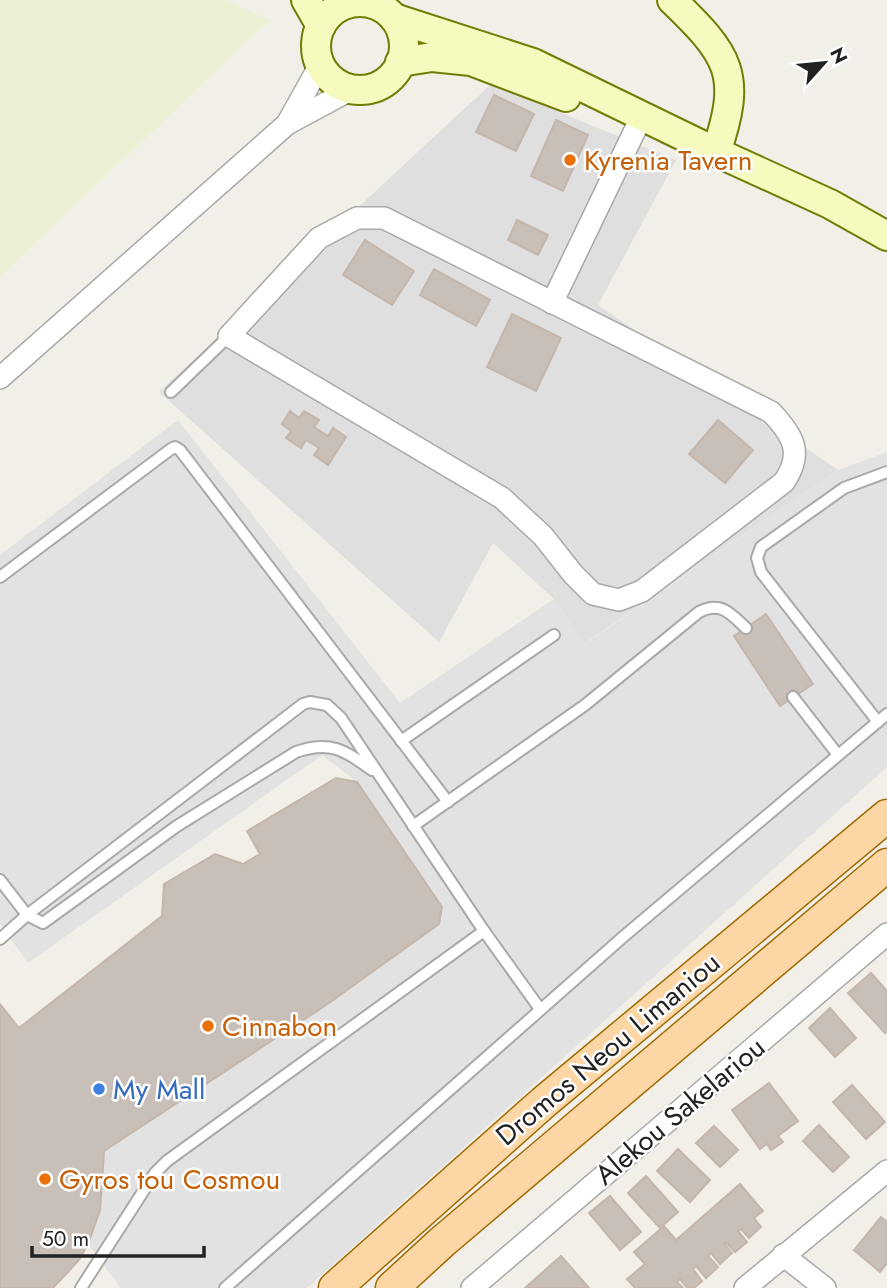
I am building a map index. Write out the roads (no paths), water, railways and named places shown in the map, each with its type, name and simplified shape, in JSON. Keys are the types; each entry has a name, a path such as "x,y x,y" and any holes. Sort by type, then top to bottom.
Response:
{"main road":[{"path":"306,0 329,11"},
{"path":"672,0 698,24 720,52 729,75 731,94 728,118 716,152"},
{"path":"394,18 403,40 400,62 394,73 376,86 365,89 352,89 328,76 320,65 316,38 329,11 349,3 374,4 394,18 533,62 716,152 830,204 887,236"},
{"path":"400,62 432,57 471,61 716,152"},
{"name":"Dromos Neou Limaniou","path":"335,1288 544,1102 887,816"},
{"name":"Dromos Neou Limaniou","path":"393,1288 442,1242 887,865"}],"street":[{"path":"287,124 320,65"},
{"path":"0,378 287,124 352,89"},
{"path":"552,303 638,124"},
{"path":"356,218 384,218 771,412 786,427 795,449 793,468 784,482 642,591 619,600 593,594 543,536 502,498 229,336 318,238 356,218"},
{"name":"Alekou Sakelariou","path":"472,1288 887,934"},
{"path":"745,1288 887,1171"},
{"path":"783,1255 825,1288"}],"lane":[{"path":"171,392 229,336"},
{"path":"0,577 175,447 180,450 448,802"},
{"path":"225,1288 668,898 883,718 761,572 757,558 761,547 830,497 844,488 887,472"},
{"path":"412,826 585,705 699,612 710,607 722,608 746,628"},
{"path":"401,741 554,635"},
{"path":"793,697 838,755"},
{"path":"0,939 27,915 303,704 310,702 327,705 341,718 412,826 540,1009"},
{"path":"0,880 27,915 43,923 177,826 296,752 312,746 327,745 354,757 377,774"},
{"path":"81,1288 155,1173 167,1161 484,931"}],"place":[{"name":"Kyrenia Tavern","path":"570,160"},
{"name":"Cinnabon","path":"208,1026"},
{"name":"My Mall","path":"99,1089"},
{"name":"Gyros tou Cosmou","path":"45,1179"}]}
